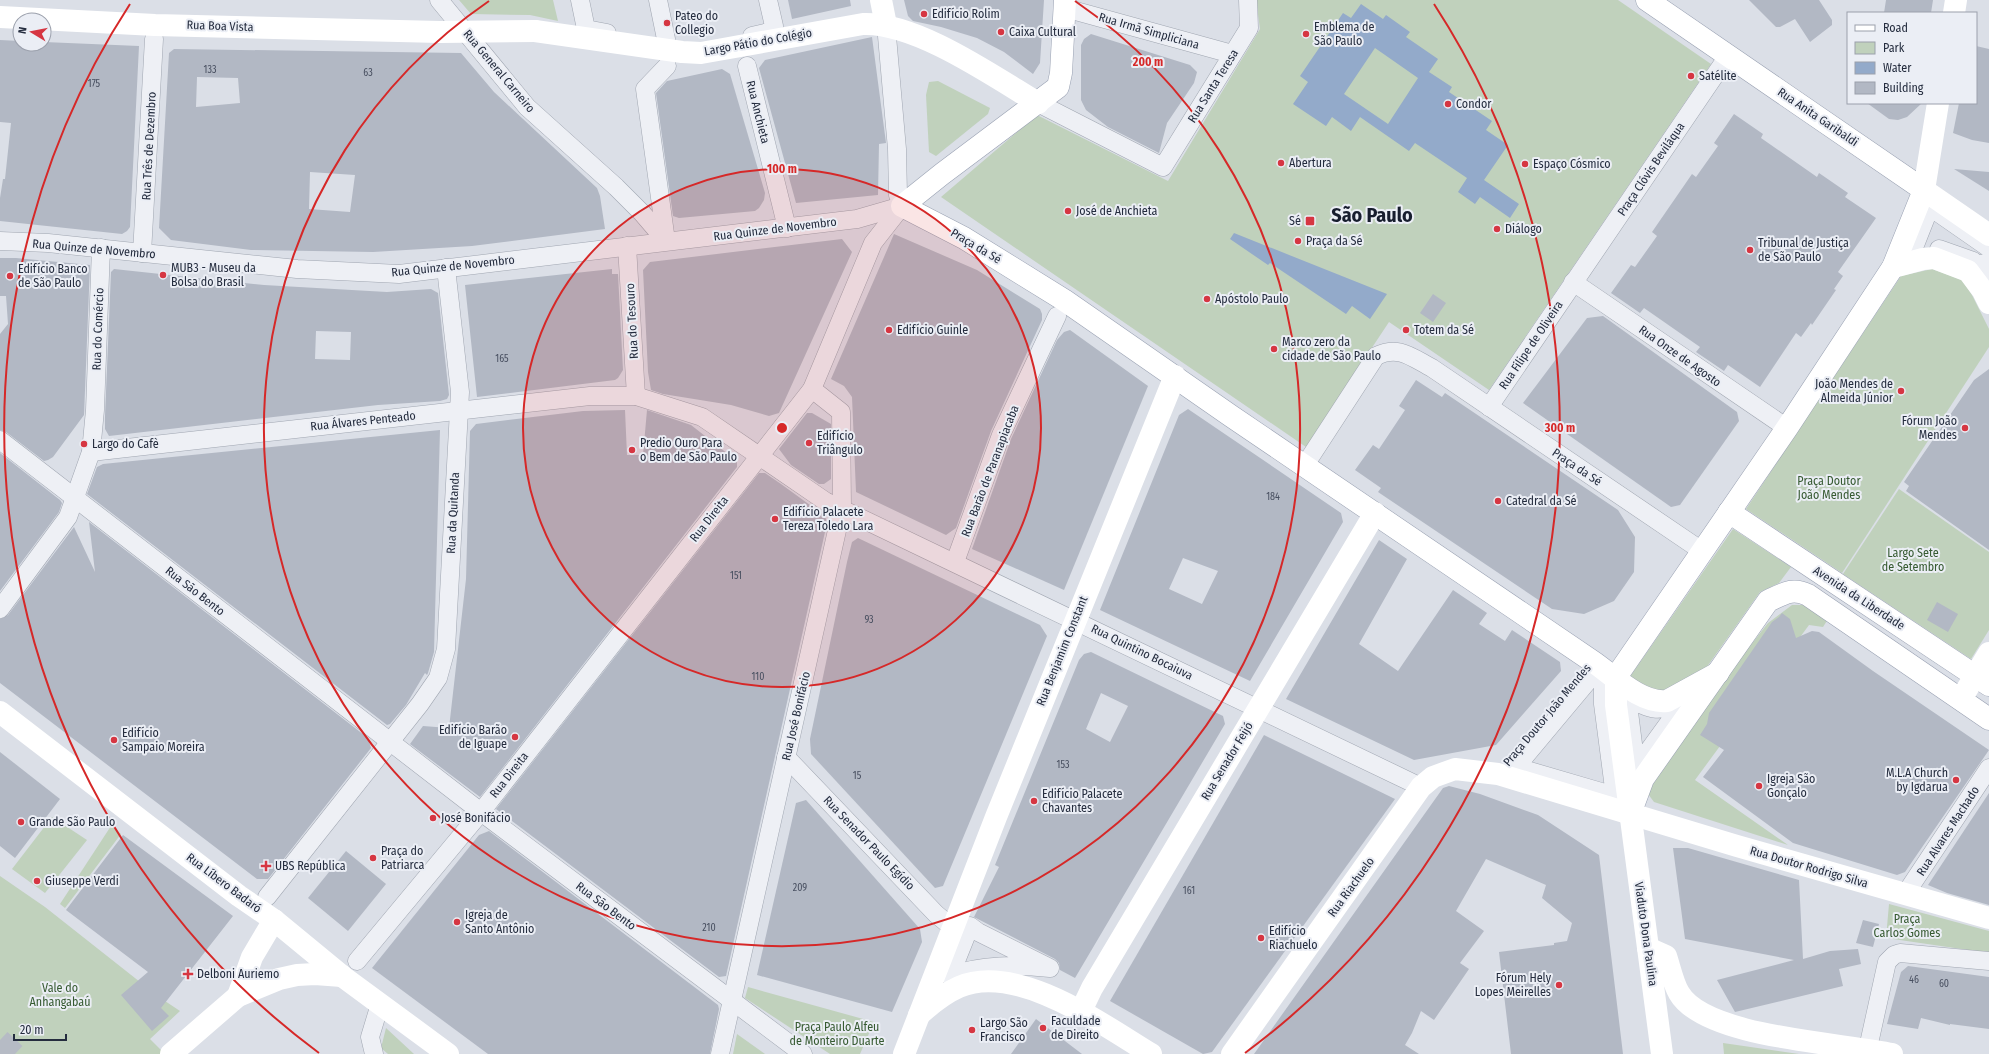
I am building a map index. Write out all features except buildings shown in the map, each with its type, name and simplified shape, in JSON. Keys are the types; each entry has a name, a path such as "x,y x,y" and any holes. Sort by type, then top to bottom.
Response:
{"main road":[{"path":"882,0 886,25 922,38 956,54 1038,103"},
{"name":"Rua Anita Garibaldi","path":"1647,0 1989,235"},
{"path":"1954,12 1956,0"},
{"path":"902,206 1058,87 1060,82 1065,4"},
{"name":"Rua Boa Vista","path":"0,17 155,25 440,32 535,31"},
{"name":"Largo Pátio do Colégio","path":"535,31 682,52 701,53 863,24 886,25"},
{"path":"1630,814 1616,705 1616,677 1787,428 1893,267 1924,190 1938,104"},
{"name":"Praça da Sé","path":"902,206 964,238 1064,300 1231,416 1616,677 1638,694 1657,702 1672,699 1718,673"},
{"path":"1893,267 1922,259 1934,258 1968,271 1986,286"},
{"name":"Rua Benjamim Constant","path":"953,928 1075,620 1175,376"},
{"name":"Avenida da Liberdade","path":"1729,512 1982,680"},
{"name":"Rua Senador Feijó","path":"1080,1011 1092,988 1375,513"},
{"path":"1630,814 1643,780 1768,601 1790,590 1801,592 1808,596 1989,719"},
{"path":"1960,700 1982,680 1989,654"},
{"name":"Rua Líbero Badaró","path":"0,712 239,896 350,968 380,1004 448,1054"},
{"name":"Rua Riachuelo","path":"1232,1054 1421,787 1433,778 1455,770 1498,774"},
{"name":"Praça Doutor João Mendes","path":"1498,774 1630,814"},
{"name":"Rua Doutor Rodrigo Silva","path":"1630,814 1752,851 1906,893 1989,918"},
{"name":"Viaduto Dona Paulina","path":"1630,814 1662,1054"},
{"path":"236,997 252,957 274,920"},
{"path":"904,1054 953,928"},
{"path":"1648,948 1666,956 1679,994 1692,1007 1709,1018 1766,1034 1868,1048 1892,1054"},
{"path":"171,1054 236,997 279,979 350,968"},
{"path":"918,1016 937,999 958,987 988,981 1014,984 1028,988 1080,1011 1151,1054"}],"street":[{"name":"Rua General Carneiro","path":"439,0 527,107 616,187 642,213 666,241"},
{"name":"Largo Pátio do Colégio","path":"580,0 586,30 670,44 694,46 720,44 773,31 774,26 768,0"},
{"path":"658,0 666,39"},
{"name":"Rua Santa Teresa","path":"1038,103 1163,167 1249,28 1248,0"},
{"name":"Rua Irmã Simpliciana","path":"1065,4 1232,54"},
{"path":"886,25 897,149 898,195 902,206"},
{"name":"Rua Três de Dezembro","path":"142,253 154,39"},
{"name":"Praça Clóvis Beviláqua","path":"1573,282 1728,56"},
{"path":"666,241 645,89 667,66"},
{"name":"Rua Anchieta","path":"747,66 787,228"},
{"name":"Rua Quinze de Novembro","path":"0,241 48,243 297,269 399,274 857,219 902,206"},
{"name":"Rua Direita","path":"481,812 812,389 873,243 902,206"},
{"path":"1989,248 1930,207 1913,250 1936,247 1973,261 1978,265 1989,262"},
{"name":"Rua do Tesouro","path":"627,246 636,396"},
{"name":"Rua do Comércio","path":"0,609 68,517 91,452 95,410 101,248"},
{"name":"Rua da Quitanda","path":"390,743 438,678 446,649 460,392 446,268"},
{"name":"Rua Filipe de Oliveira","path":"1489,407 1573,282"},
{"name":"Rua Onze de Agosto","path":"1573,282 1787,428"},
{"name":"Rua Barão de Paranapiacaba","path":"954,562 1001,435 1056,316"},
{"name":"Praça da Sé","path":"1305,465 1376,356 1386,351 1398,351 1432,368 1702,551"},
{"name":"Rua José Bonifácio","path":"720,1054 731,999 842,508 841,412 812,389"},
{"name":"Rua Álvares Penteado","path":"91,452 590,396 636,396 702,417 759,455"},
{"name":"Rua São Bento","path":"0,440 390,743"},
{"name":"Rua Quintino Bocaiuva","path":"759,455 825,501 1421,787"},
{"name":"Praça Doutor João Mendes","path":"1498,774 1592,661"},
{"name":"Praça Doutor João Mendes","path":"1593,675 1603,683 1603,704 1615,796 1516,767 1593,675"},
{"path":"267,897 390,743 481,812 350,968"},
{"name":"Rua Senador Paulo Egídio","path":"786,758 936,914 953,928"},
{"name":"Rua Alvares Machado","path":"1906,893 1989,768"},
{"name":"Rua São Bento","path":"481,812 803,1054"},
{"path":"970,926 1050,968 1000,966 976,968 950,976 970,926"},
{"path":"1868,1048 1887,962 1894,955 1900,953 1989,961"},
{"path":"374,1054 370,1037 380,1004"}],"green space":[{"path":"459,0 553,0 558,21 530,15 471,14"},
{"name":"Praça da Sé","path":"1256,0 1618,0 1711,64 1489,390 1389,322 1306,447 941,197 1037,115 1168,181 1260,29"},
{"path":"938,81 990,108 988,114 936,156 929,152 926,95 929,82"},
{"name":"Praça Doutor João Mendes","path":"1932,269 1962,280 1972,295 1989,329 1989,347 1842,573 1746,509 1901,276"},
{"name":"Largo Sete de Setembro","path":"1899,489 1989,552 1989,630 1971,659 1843,574"},
{"path":"1733,529 1791,567 1779,583 1760,592 1704,671 1666,693 1655,693 1629,678"},
{"path":"1792,605 1805,605 1830,616 1823,627 1809,625 1695,780 1788,845 1654,802 1648,794 1649,783 1682,733 1768,623"},
{"path":"52,817 87,840 45,893 12,869"},
{"path":"111,826 121,834 65,908 60,904"},
{"name":"Vale do Anhangabaú","path":"0,876 45,907 159,997 180,1011 150,1039 165,1054 0,1054"},
{"name":"Praça Carlos Gomes","path":"1889,904 1989,931 1989,953 1886,938"},
{"name":"Praça Paulo Alfeu de Monteiro Duarte","path":"748,987 874,1022 860,1054 830,1054 745,998"},
{"path":"386,1028 414,1054 388,1054 381,1048"},
{"path":"737,1034 765,1054 733,1054"},
{"path":"1723,1043 1799,1054 1724,1054"}],"water":[{"path":"1361,4 1383,19 1386,15 1410,32 1406,37 1438,59 1429,72 1452,87 1449,92 1492,121 1486,130 1508,145 1484,180 1519,204 1510,218 1480,197 1475,204 1458,192 1467,178 1415,143 1409,151 1360,117 1351,131 1332,117 1326,126 1293,104 1308,82 1300,76 1343,13 1351,18","holes":["1375,48 1418,78 1388,124 1344,94"]},
{"path":"1234,233 1387,294 1370,319 1352,306 1346,314 1270,263 1268,265 1230,239"}],"tunnel":[{"path":"0,1040 15,1054"}],"place":[{"name":"Edifício Rolim","path":"924,14"},
{"name":"Pateo do Collegio","path":"667,23"},
{"name":"Caixa Cultural","path":"1001,32"},
{"name":"Emblema de São Paulo","path":"1306,34"},
{"name":"Satélite","path":"1691,76"},
{"name":"Condor","path":"1448,104"},
{"name":"Abertura","path":"1281,163"},
{"name":"Espaço Cósmico","path":"1525,164"},
{"name":"José de Anchieta","path":"1068,211"},
{"name":"Sé","path":"1310,221"},
{"name":"Diálogo","path":"1497,229"},
{"name":"Praça da Sé","path":"1298,241"},
{"name":"Tribunal de Justiça de São Paulo","path":"1750,250"},
{"name":"MUB3 - Museu da Bolsa do Brasil","path":"163,275"},
{"name":"Edifício Banco de São Paulo","path":"10,276"},
{"name":"Apóstolo Paulo","path":"1207,299"},
{"name":"Edifício Guinle","path":"889,330"},
{"name":"Totem da Sé","path":"1406,330"},
{"name":"Marco zero da cidade de São Paulo","path":"1274,349"},
{"name":"João Mendes de Almeida Júnior","path":"1901,391"},
{"name":"Fórum João Mendes","path":"1965,428"},
{"name":"Edifício Triângulo","path":"809,443"},
{"name":"Largo do Cafè","path":"84,444"},
{"name":"Predio Ouro Para o Bem de São Paulo","path":"632,450"},
{"name":"Catedral da Sé","path":"1498,501"},
{"name":"Edifício Palacete Tereza Toledo Lara","path":"775,519"},
{"name":"Edifício Barão de Iguape","path":"515,737"},
{"name":"Edifício Sampaio Moreira","path":"114,740"},
{"name":"M.L.A Church by Igdarua","path":"1956,780"},
{"name":"Igreja São Gonçalo","path":"1759,786"},
{"name":"Edifício Palacete Chavantes","path":"1034,801"},
{"name":"José Bonifácio","path":"433,818"},
{"name":"Grande São Paulo","path":"21,822"},
{"name":"Praça do Patriarca","path":"373,858"},
{"name":"UBS República","path":"266,866"},
{"name":"Giuseppe Verdi","path":"37,881"},
{"name":"Igreja de Santo Antônio","path":"457,922"},
{"name":"Edifício Riachuelo","path":"1261,938"},
{"name":"Delboni Auriemo","path":"188,974"},
{"name":"Fórum Hely Lopes Meirelles","path":"1559,985"},
{"name":"Faculdade de Direito","path":"1043,1028"},
{"name":"Largo São Francisco","path":"972,1030"}],"district":[{"name":"São Paulo","path":"1372,215"}]}
